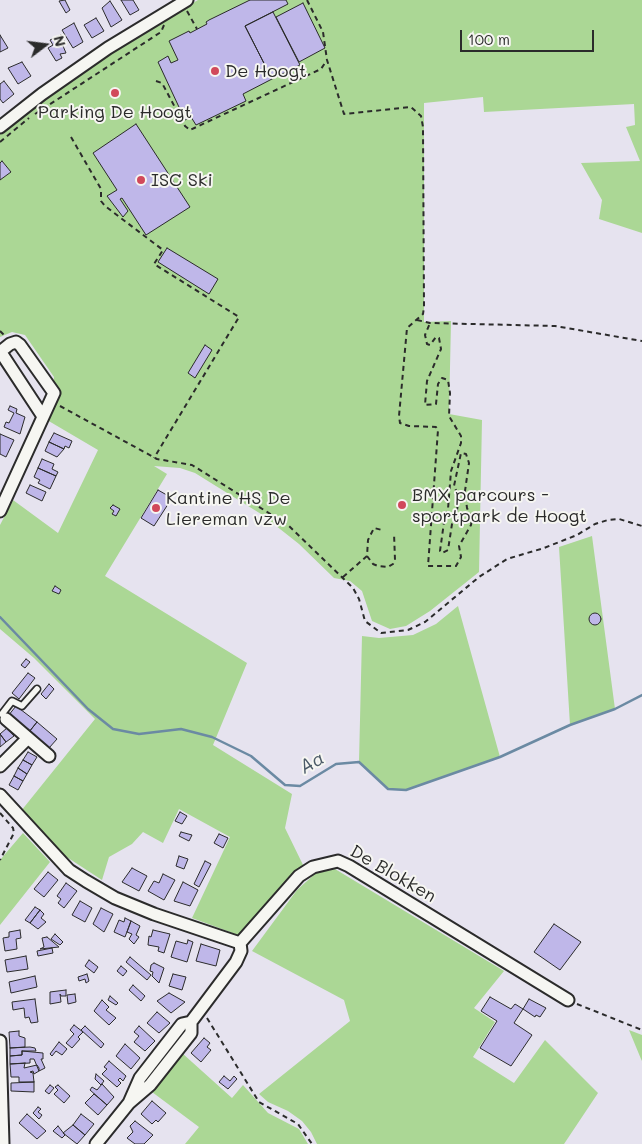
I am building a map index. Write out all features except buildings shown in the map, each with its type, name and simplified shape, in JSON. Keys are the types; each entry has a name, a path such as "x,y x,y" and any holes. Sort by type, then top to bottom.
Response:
{"street":[{"path":"0,127 65,77 185,1"},
{"path":"0,511 42,415 54,393 20,345 16,342 10,344 0,352 42,415"},
{"path":"6,719 27,739 50,756"},
{"path":"0,766 27,739"},
{"path":"0,795 69,870 86,881 115,898 154,914 240,943 240,951 236,962 201,1010 191,1022 182,1024 140,1078 129,1103 96,1144"},
{"name":"De Blokken","path":"240,943 299,876 313,867 338,861 568,1000"},
{"path":"0,1041 3,1144"}],"lane":[{"path":"6,719 2,714 12,701 22,706 37,689"}],"path":[{"path":"307,0 323,32 327,60 344,114 411,107 421,116 423,127 424,307 423,314 407,328 404,341 399,416 400,423 409,426 436,427 438,430 428,566 456,566 461,557 459,546 471,525 472,519 467,508 465,492 469,463 466,454 461,453 454,486 459,497 457,510 452,524 448,550 442,553 440,551 445,514 448,509 451,470 461,443 460,436 449,416 450,394 448,380 442,378 438,384 436,404 426,406 427,381 441,349 439,338 436,336 430,345 427,344 425,335 430,323"},
{"path":"185,1 197,29"},
{"path":"0,142 49,104 161,32 170,9"},
{"path":"156,81 162,83 185,126 190,130 321,69 327,60"},
{"path":"70,137 102,189 101,201 105,206 163,250 154,264 239,317 154,458"},
{"path":"417,320 430,323 555,326 642,341"},
{"path":"48,404 56,404 80,415 154,458 192,465 288,525 353,588 360,599 366,621 381,633 402,632 426,622 479,577 506,559 544,548 577,535 595,524 608,520 619,519 642,526"},
{"path":"343,577 367,556 370,532 374,528 382,530"},
{"path":"367,556 373,564 378,566 385,567 393,564 395,560 394,533"},
{"path":"0,814 13,828 14,833 1,861"},
{"path":"568,1000 642,1030"},
{"path":"201,1010 213,1026 259,1102 298,1124 312,1144"}],"green space":[{"path":"198,0 642,0 642,233 599,219 602,200 581,163 640,161 626,127 635,125 634,104 484,112 483,97 424,103 424,322 451,321 449,414 482,420 479,572 430,611 406,626 390,629 372,621 362,591 350,581 334,578 299,544 261,514 195,473 180,468 154,466 167,474 105,576 247,663 213,745 292,794 285,828 304,867 244,933 238,935 192,918 230,837 179,809 163,843 143,832 132,844 109,857 102,880 59,852 21,811 95,719 34,658 0,629 0,525 13,500 58,533 98,450 47,420 58,399 53,385 54,377 25,335 12,332 0,337 0,134 46,97 100,59"},
{"path":"592,536 615,709 570,725 559,547"},
{"path":"458,606 500,757 406,790 388,789 359,762 362,636 379,638 413,635 436,624"},
{"path":"23,833 50,862 0,925 0,860"},
{"path":"335,869 504,971 474,1008 495,1022 473,1057 514,1083 545,1040 598,1093 564,1144 317,1144 311,1132 302,1121 288,1111 268,1102 259,1094 350,1021 344,1000 252,951 297,890 316,873"},
{"path":"629,1030 642,1035 642,1061 641,1059"},
{"path":"182,1053 232,1098 243,1085 268,1113 299,1129 308,1144 185,1144 199,1127 152,1092"}],"waterway":[{"name":"Aa","path":"0,617 88,709 113,729 139,734 181,729 212,737 251,756 285,785 300,786 336,764 359,762 388,789 406,790 500,757 570,725 615,709 642,695"}],"place":[{"name":"De Hoogt","path":"215,71"},
{"name":"Parking De Hoogt","path":"115,93"},
{"name":"ISC Ski","path":"141,180"},
{"name":"BMX parcours - sportpark de Hoogt","path":"402,505"},
{"name":"Kantine HS De Liereman vzw","path":"156,508"}]}
